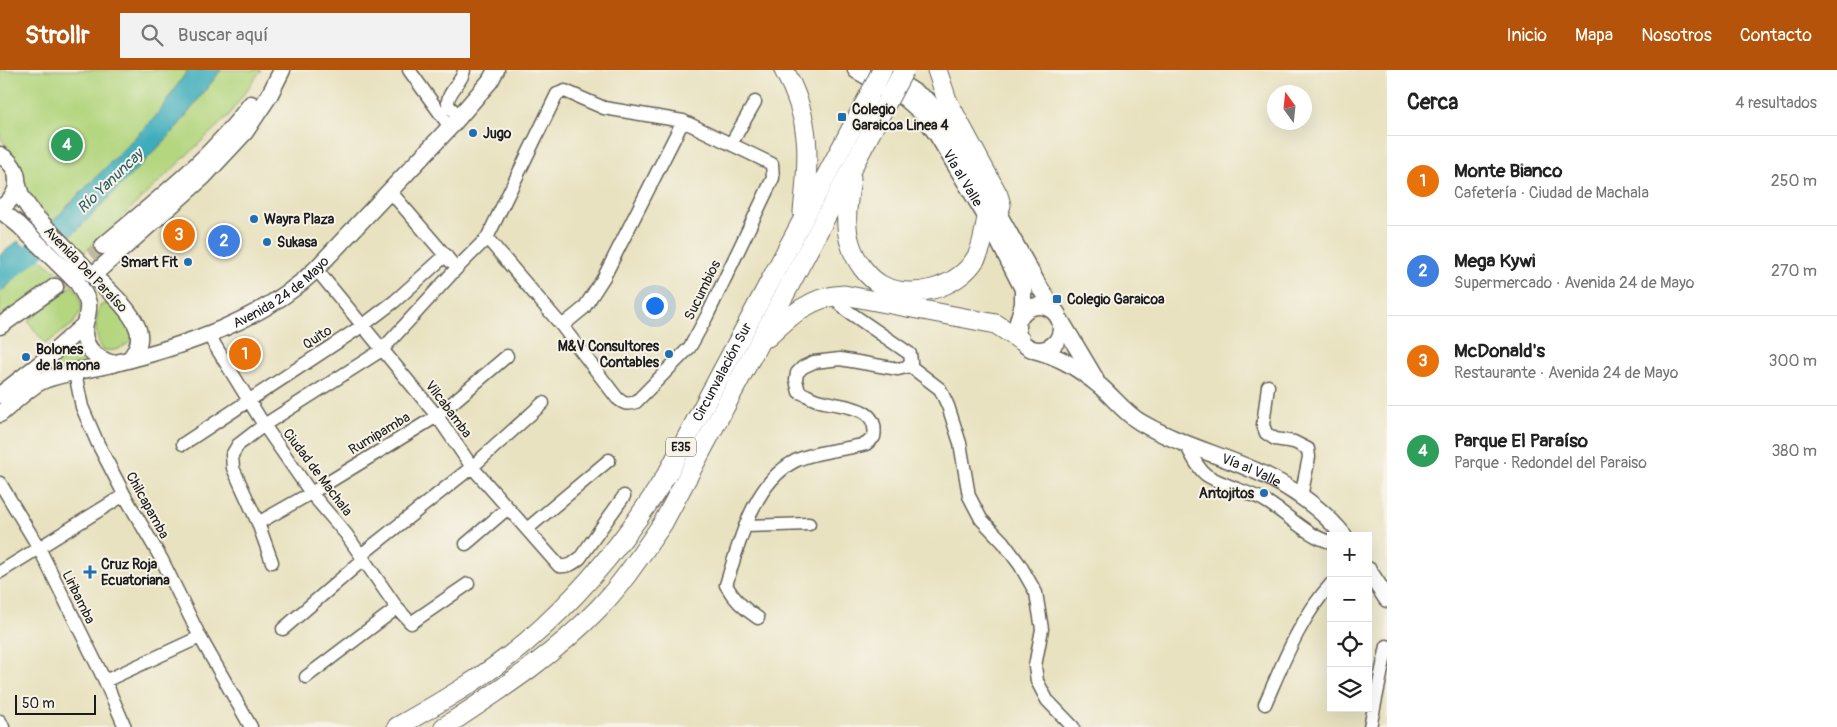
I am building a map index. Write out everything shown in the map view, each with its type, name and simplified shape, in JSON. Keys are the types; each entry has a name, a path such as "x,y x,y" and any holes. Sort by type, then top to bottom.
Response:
{"highway":[{"path":"784,70 804,115 808,139 808,162 801,223"},
{"name":"Circunvalación Sur","path":"397,727 466,686 525,642 581,590 609,557 669,471 882,70"},
{"name":"Circunvalación Sur","path":"444,727 532,669 599,608 621,582 663,523 904,70"},
{"path":"852,166 846,218 851,246 863,269 871,278 890,288 903,291 926,290 951,282 976,258 993,215 1001,205 998,195 947,100 937,70"},
{"path":"755,350 787,319 803,307 819,299 832,296 855,297 983,320 1006,329 1027,345"}],"main road":[{"path":"104,246 190,172 240,120 277,70"},
{"path":"86,276 203,177 245,132 269,96 282,70"},
{"path":"454,122 485,70"},
{"name":"Avenida 24 de Mayo","path":"0,414 41,381 113,364 208,334 266,307 302,283 454,122 490,81 496,70"},
{"path":"454,122 510,70"},
{"name":"Vía al Valle","path":"856,70 905,98 922,113 993,215 1101,387 1123,409 1138,420 1186,445 1257,471 1280,483 1335,524 1341,532"},
{"name":"Vía al Valle","path":"878,70 928,101 956,141 993,215 1023,289 1023,304 1019,318"},
{"name":"Avenida Del Paraíso","path":"0,155 13,166 21,196 33,214 86,276 89,313 84,325 89,349 100,360 113,364"},
{"path":"0,208 14,195 18,182"},
{"name":"Avenida Del Paraíso","path":"0,212 4,213 125,308 135,322 139,333 136,351 130,359"},
{"path":"0,326 55,287"},
{"path":"1027,345 1046,349 1056,343 1061,333 1059,318 1048,307 1034,306 1028,308 1019,318 1017,329 1027,345 1055,355 1101,387"},
{"path":"0,395 84,325"},
{"path":"1372,576 1387,599"}],"street":[{"path":"409,70 454,122"},
{"path":"454,122 448,100 462,79 464,70"},
{"path":"272,562 258,523 233,468 232,455 238,445 264,425 382,350 487,238 557,94 565,91 604,108 682,121 731,144 755,102"},
{"path":"487,238 562,326 584,308 604,277 682,121"},
{"name":"Sucumbios","path":"562,326 624,404 636,402 690,347 707,316 773,178 772,164 731,144"},
{"path":"389,190 456,269"},
{"name":"Quito","path":"183,444 362,326 395,301 446,256"},
{"name":"Vilcabamba","path":"316,269 437,416 472,467 559,566 565,567 575,563 580,558 624,496"},
{"path":"832,296 846,310 910,354 912,362 910,366"},
{"name":"Ciudad de Machala","path":"208,334 264,425 311,493 363,557 397,608 411,623 468,584"},
{"name":"Rumipamba","path":"258,523 437,416 507,356"},
{"path":"758,618 743,608 732,597 726,585 751,511 769,483 796,461 866,444 874,437 876,427 872,418 858,410 816,400 799,392 796,380 797,373 803,367 814,362 840,359 898,369 910,366"},
{"path":"910,366 940,389 948,406 960,443 968,496 981,519 1003,542 1020,565 1036,593 1042,629 1035,666 1037,681 1047,700 1073,727"},
{"name":"Chilcapamba","path":"74,373 82,407 98,444 124,496 162,560 200,637 250,727"},
{"path":"1268,386 1263,425 1266,433 1275,439 1294,442 1308,449 1309,457 1301,497"},
{"path":"283,629 363,557 472,467 543,403"},
{"path":"1186,445 1206,475 1263,500 1312,534 1327,541"},
{"path":"526,529 609,460"},
{"name":"Liribamba","path":"0,483 39,548 105,681 125,727"},
{"path":"0,572 124,496"},
{"path":"466,544 508,508"},
{"path":"745,526 809,524"},
{"path":"1264,704 1291,644 1320,596 1327,588"},
{"path":"306,677 397,608"},
{"path":"105,681 200,637"},
{"path":"1370,727 1384,675 1387,646"},
{"path":"0,721 3,727"}],"green space":[{"path":"0,70 188,70 156,116 53,221 32,199 26,189 18,162 0,137"},
{"path":"221,70 261,70 229,115 84,253 70,237 174,131"},
{"path":"38,257 59,274 26,303 0,317 0,292"},
{"path":"72,285 79,295 82,309 73,324 45,344 28,321"},
{"path":"109,301 132,330 133,340 114,350 101,349 97,338 96,328 100,306"},
{"path":"82,338 94,360 35,377"}],"water":[{"path":"188,70 221,70 174,131 70,237 53,221 156,116"},
{"path":"18,241 38,257 0,293 0,255"}],"waterway":[{"name":"Río Yanuncay","path":"0,278 54,235 80,210"}],"tunnel":[{"path":"55,287 103,246"}],"place":[{"name":"Colegio Garaicoa Linea 4","path":"842,117"},
{"name":"Jugo","path":"473,133"},
{"name":"Parque El Paraíso","path":"67,145"},
{"name":"Wayra Plaza","path":"254,219"},
{"name":"McDonald's","path":"179,235"},
{"name":"Mega Kywi","path":"224,241"},
{"name":"Sukasa","path":"267,242"},
{"name":"Smart Fit","path":"188,262"},
{"name":"Colegio Garaicoa","path":"1057,299"},
{"name":"Monte Bianco","path":"245,354"},
{"name":"M&V Consultores Contables","path":"669,354"},
{"name":"Bolones de la mona","path":"26,357"},
{"name":"Antojitos","path":"1264,493"},
{"name":"Cruz Roja Ecuatoriana","path":"90,572"}]}
